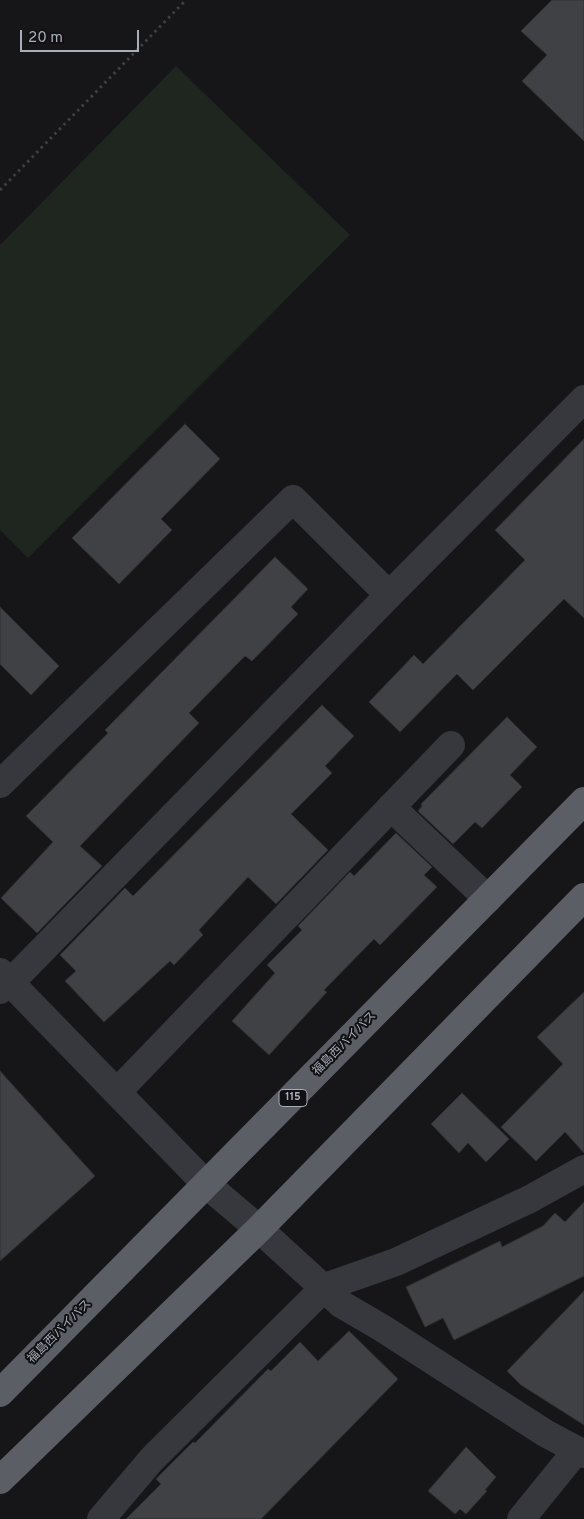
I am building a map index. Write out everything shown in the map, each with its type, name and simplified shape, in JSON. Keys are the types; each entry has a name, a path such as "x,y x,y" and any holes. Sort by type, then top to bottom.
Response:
{"highway":[{"name":"福島西バイパス","path":"0,1393 584,801"},
{"path":"0,1480 259,1228 584,897"}],"street":[{"path":"521,1519 580,1452 545,1434 333,1296 259,1228 207,1185 116,1092 3,982 584,399"},
{"path":"0,784 293,499 389,595"},
{"path":"116,1092 450,745"},
{"path":"391,807 488,899"},
{"path":"101,1519 152,1459 333,1296 396,1262 530,1199 584,1169"}],"path":[{"path":"0,190 186,0"}],"shaded area":[{"path":"176,66 350,235 28,558 0,530 0,245"}],"building":[{"path":"552,0 584,0 584,141 522,81 547,55 521,31"},
{"path":"185,424 220,459 161,519 172,530 119,584 72,538"},
{"path":"584,439 584,618 564,599 473,690 457,674 400,732 369,702 414,655 423,664 525,560 495,530"},
{"path":"275,557 308,589 291,607 298,614 252,661 245,656 189,713 199,723 80,846 102,866 37,933 1,898 53,842 26,816 108,733 105,730"},
{"path":"0,607 59,666 31,695 0,664"},
{"path":"322,705 354,736 325,766 332,773 291,814 328,850 276,904 248,877 199,930 203,935 174,965 170,961 104,1022 65,981 76,971 60,955 125,888 133,896"},
{"path":"507,717 537,747 510,775 522,787 482,828 475,822 453,844 418,811 422,806 421,804"},
{"path":"396,833 432,867 424,875 437,887 380,945 374,939 324,990 327,992 269,1055 232,1021 275,973 267,965 302,930 298,926 350,872 354,876"},
{"path":"584,992 584,1153 565,1132 536,1161 501,1127 563,1064 537,1037"},
{"path":"0,1071 95,1176 0,1261"},
{"path":"462,1093 509,1139 486,1162 468,1143 459,1153 431,1124"},
{"path":"584,1202 584,1276 454,1340 443,1318 425,1327 406,1287 500,1241 502,1247 543,1226 555,1213 565,1222"},
{"path":"584,1291 584,1425 521,1385 507,1371"},
{"path":"349,1331 398,1379 261,1519 126,1519 161,1484 156,1479 193,1442 195,1443 268,1369 271,1371 300,1342 318,1361"},
{"path":"466,1447 496,1477 485,1490 487,1491 466,1514 460,1509 455,1514 428,1491"}]}
